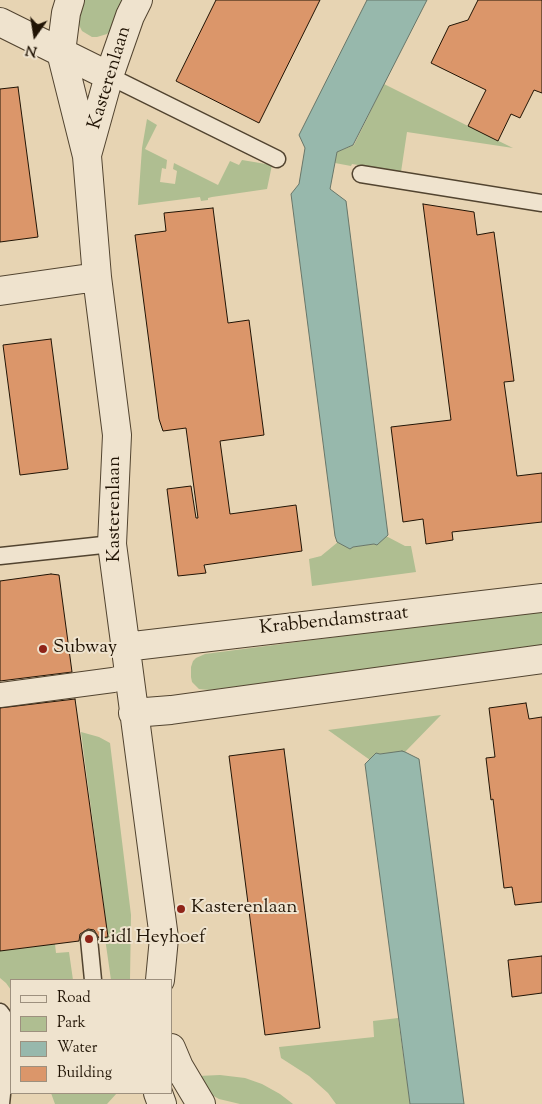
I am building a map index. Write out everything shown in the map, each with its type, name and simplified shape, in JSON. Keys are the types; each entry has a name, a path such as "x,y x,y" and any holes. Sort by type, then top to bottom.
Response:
{"street":[{"name":"Kasterenlaan","path":"70,0 66,13 61,52 86,156 97,278 117,435 112,544 164,938 160,979"},
{"name":"Kasterenlaan","path":"86,156 109,76 130,16 138,0"},
{"path":"0,22 109,76"},
{"path":"0,290 97,278"},
{"name":"Krabbendamstraat","path":"125,646 542,598"},
{"path":"133,713 542,659"},
{"path":"0,695 113,680 129,676"},
{"path":"172,1051 178,1067 201,1104"}],"lane":[{"path":"109,76 278,159"},
{"path":"361,174 542,203"},
{"path":"0,556 112,544"},
{"path":"89,940 93,979"},
{"path":"0,1012 3,1016 7,1082 1,1104"}],"green space":[{"path":"85,0 126,0 111,30 107,34 92,37 82,31 77,21 79,10"},
{"path":"384,84 513,148 407,132 401,172 335,163 337,152 354,145"},
{"path":"147,119 157,125 145,149 167,160 166,169 162,168 160,182 175,184 177,171 173,169 174,163 218,185 230,161 239,165 242,160 272,165 267,189 212,197 201,201 200,197 138,205 142,148"},
{"path":"386,536 405,546 411,546 416,572 312,586 309,559 321,556 338,542 350,549 352,547 377,545"},
{"path":"542,610 542,648 209,690 199,689 192,682 191,677 193,661 205,654"},
{"path":"441,715 405,752 377,753 370,760 328,730"},
{"path":"81,732 99,737 110,743 131,915 130,979 111,979 105,938 108,937"},
{"path":"55,944 56,953 69,952 73,979 10,979 10,989 0,978 0,951"},
{"path":"398,1018 410,1104 336,1104 328,1093 309,1076 281,1058 279,1047 374,1037 373,1021"},
{"path":"220,1075 245,1078 262,1084 293,1104 240,1104 219,1099 210,1094 198,1076"},
{"path":"51,1094 116,1094 107,1104 55,1104"}],"water":[{"path":"367,0 427,0 353,145 337,152 330,189 346,201 388,535 377,545 353,547 350,549 337,542 335,536 291,194 299,184 305,148 299,135"},
{"path":"402,751 419,759 464,1104 410,1104 365,764 376,753"}],"building":[{"path":"216,0 320,0 259,123 176,81"},
{"path":"478,0 542,0 542,93 534,90 520,118 511,114 498,141 468,126 486,90 431,63 449,26 468,20"},
{"path":"18,87 38,237 0,242 0,89"},
{"path":"423,204 474,212 477,235 494,232 514,381 504,382 517,476 542,473 542,522 452,532 453,540 426,544 423,519 403,522 391,427 451,420"},
{"path":"213,208 228,323 249,320 264,435 220,441 230,514 296,505 302,551 204,565 206,573 178,576 167,489 191,486 196,518 198,518 186,428 163,431 159,419 135,235 166,231 164,213"},
{"path":"51,339 68,469 20,475 3,345"},
{"path":"51,574 59,575 72,672 0,681 0,581"},
{"path":"75,699 108,937 99,938 94,930 88,929 80,934 79,941 0,951 0,708"},
{"path":"526,703 529,719 542,717 542,902 515,905 512,887 504,888 486,758 495,757 489,708"},
{"path":"284,749 320,1028 265,1035 229,756"},
{"path":"542,956 542,993 512,997 508,960"}],"place":[{"name":"Subway","path":"43,649"},
{"name":"Kasterenlaan","path":"181,909"},
{"name":"Lidl Heyhoef","path":"89,939"}]}
